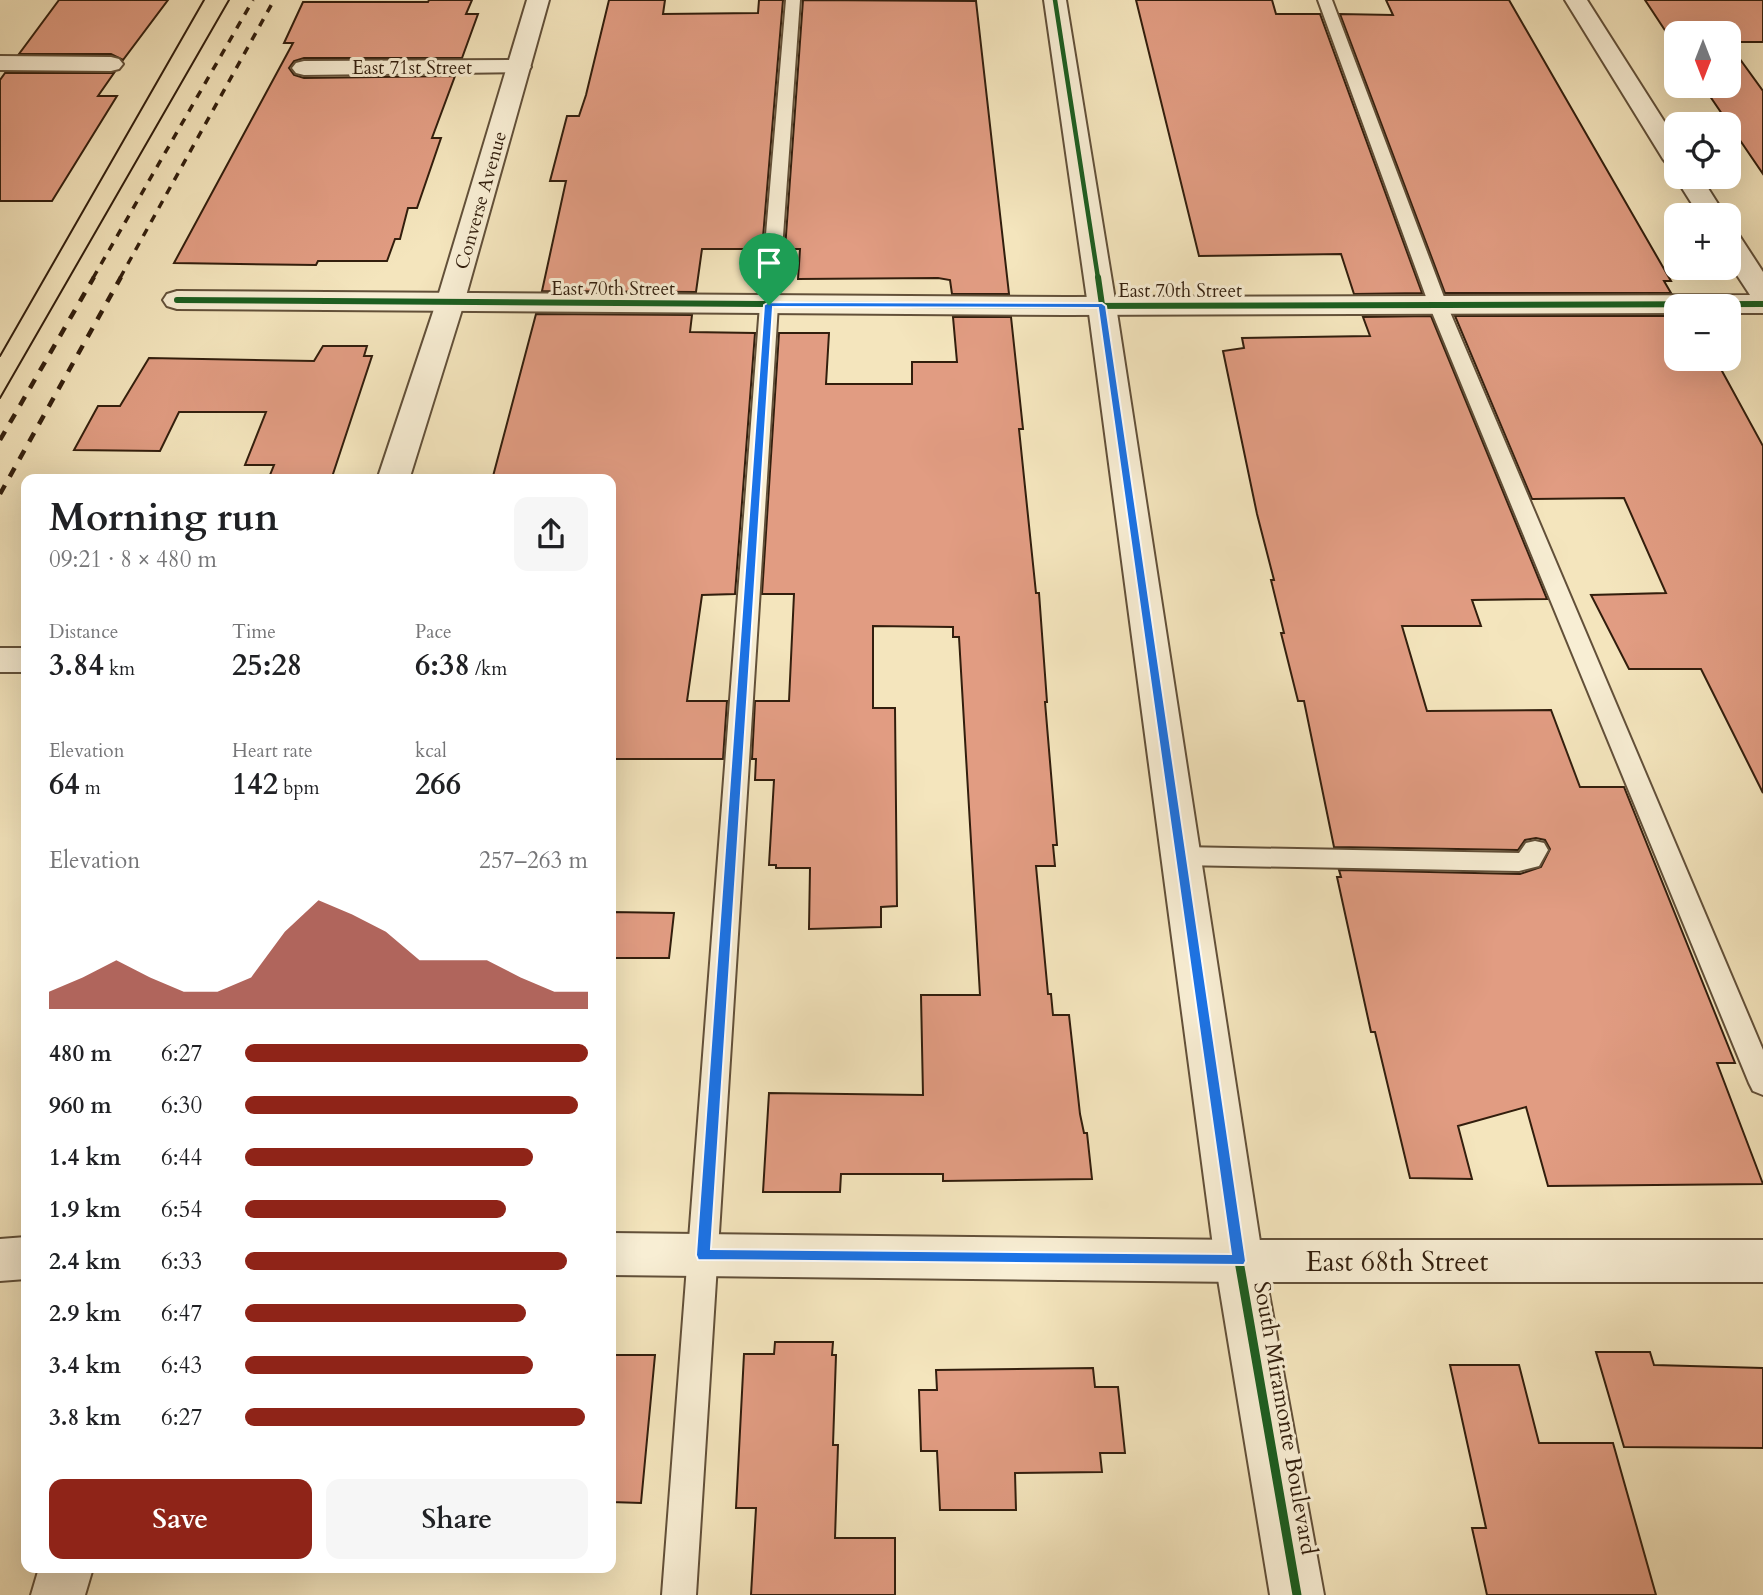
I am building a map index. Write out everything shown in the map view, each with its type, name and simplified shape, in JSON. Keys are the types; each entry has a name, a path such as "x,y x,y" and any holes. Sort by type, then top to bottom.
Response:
{"street":[{"name":"Converse Avenue","path":"395,474 450,303 538,0"},
{"name":"South Miramonte Boulevard","path":"1055,0 1102,306 1239,1261 1297,1595"},
{"path":"1576,0 1664,140"},
{"path":"0,63 111,64"},
{"name":"East 71st Street","path":"304,68 519,67"},
{"path":"1741,260 1763,294"},
{"name":"East 70th Street","path":"177,300 1102,306 1763,304"},
{"path":"0,660 21,660"},
{"name":"East 68th Street","path":"616,1254 1239,1261 1763,1261"},
{"path":"0,1260 21,1258"},
{"path":"58,1595 65,1573"}],"lane":[{"path":"679,1595 769,305 793,0"},
{"path":"1325,0 1438,305 1763,1083"},
{"path":"1180,856 1519,862 1530,859 1535,850"}],"building":[{"path":"59,0 168,0 123,60 111,54 19,54"},
{"path":"472,0 466,14 478,14 462,58 304,58 294,61 289,68 294,75 304,78 455,76 432,138 441,138 417,208 408,208 400,239 395,239 387,261 318,261 316,265 174,263 293,43 284,43 303,2"},
{"path":"609,0 665,0 663,14 758,13 759,0 783,0 762,249 702,249 696,292 542,291 566,181 550,181 567,116 579,116 586,95"},
{"path":"803,0 976,1 1009,294 952,294 950,280 938,278 798,279 800,249 785,249"},
{"path":"1136,0 1272,0 1276,14 1320,14 1422,293 1354,294 1341,254 1199,256"},
{"path":"1386,0 1509,0 1664,269 1664,280 1671,281 1664,281 1671,293 1445,293 1340,14 1393,15"},
{"path":"1645,0 1763,0 1763,42 1741,42 1741,21 1664,21 1664,29"},
{"path":"1741,61 1763,91 1763,174 1741,142 1741,112 1721,112 1711,98 1741,98"},
{"path":"5,73 114,73 98,96 117,96 52,201 0,201 0,80"},
{"path":"536,314 692,315 690,332 755,333 735,594 702,595 687,701 727,701 723,759 616,759 616,474 494,474"},
{"path":"1431,316 1547,599 1472,600 1481,626 1402,626 1427,711 1551,710 1580,787 1624,787 1735,1063 1717,1063 1763,1184 1548,1186 1526,1107 1458,1126 1472,1179 1410,1178 1375,1032 1371,1032 1337,877 1341,877 1339,870 1520,874 1541,867 1550,849 1545,840 1536,838 1525,840 1518,850 1334,847 1304,701 1298,701 1281,633 1284,633 1271,580 1274,580 1257,514 1223,351 1244,348 1242,338 1370,336 1363,317"},
{"path":"1455,316 1664,316 1664,371 1722,371 1763,446 1763,793 1701,669 1629,669 1591,595 1666,593 1624,498 1532,499"},
{"path":"953,317 1011,317 1023,429 1019,429 1036,593 1039,593 1057,845 1053,845 1055,866 1036,866 1048,994 1051,994 1053,1015 1069,1015 1080,1114 1084,1133 1087,1133 1092,1179 943,1181 943,1174 841,1174 840,1192 763,1192 769,1093 923,1095 921,995 980,995 959,637 953,637 953,627 873,626 873,708 895,708 897,906 881,907 881,927 809,929 810,868 776,868 776,865 769,865 774,780 755,780 756,759 752,759 755,701 789,701 794,594 762,594 779,333 829,333 826,384 912,384 912,362 957,362"},
{"path":"323,346 367,346 364,356 372,356 333,474 270,474 274,465 245,465 266,412 179,412 160,451 74,450 98,406 120,406 149,358 314,361"},
{"path":"616,912 674,913 669,958 616,958"},
{"path":"775,1342 833,1342 832,1355 836,1355 833,1445 838,1445 835,1538 895,1538 895,1595 751,1595 756,1508 736,1508 744,1354 774,1354"},
{"path":"1596,1352 1650,1352 1654,1365 1763,1368 1763,1448 1624,1447"},
{"path":"616,1355 655,1355 641,1503 616,1502"},
{"path":"1450,1365 1519,1365 1539,1443 1613,1443 1656,1595 1487,1595 1472,1528 1486,1528"},
{"path":"1093,1368 1095,1387 1118,1387 1125,1453 1100,1453 1102,1472 1015,1473 1016,1510 940,1510 937,1451 921,1451 919,1390 937,1390 936,1370"}],"tram line":[{"path":"0,356 204,0"},
{"path":"0,398 229,0"}],"railway":[{"path":"93,278 253,0"},
{"path":"120,278 274,0"},
{"path":"0,440 94,277"},
{"path":"0,494 121,277"}],"cycle path":[{"path":"1055,0 1102,306 1239,1261 1297,1595"},
{"path":"177,300 1066,306 1763,304"}],"route":[{"path":"769,305 1102,306 1239,1261 703,1255 769,305"}]}
